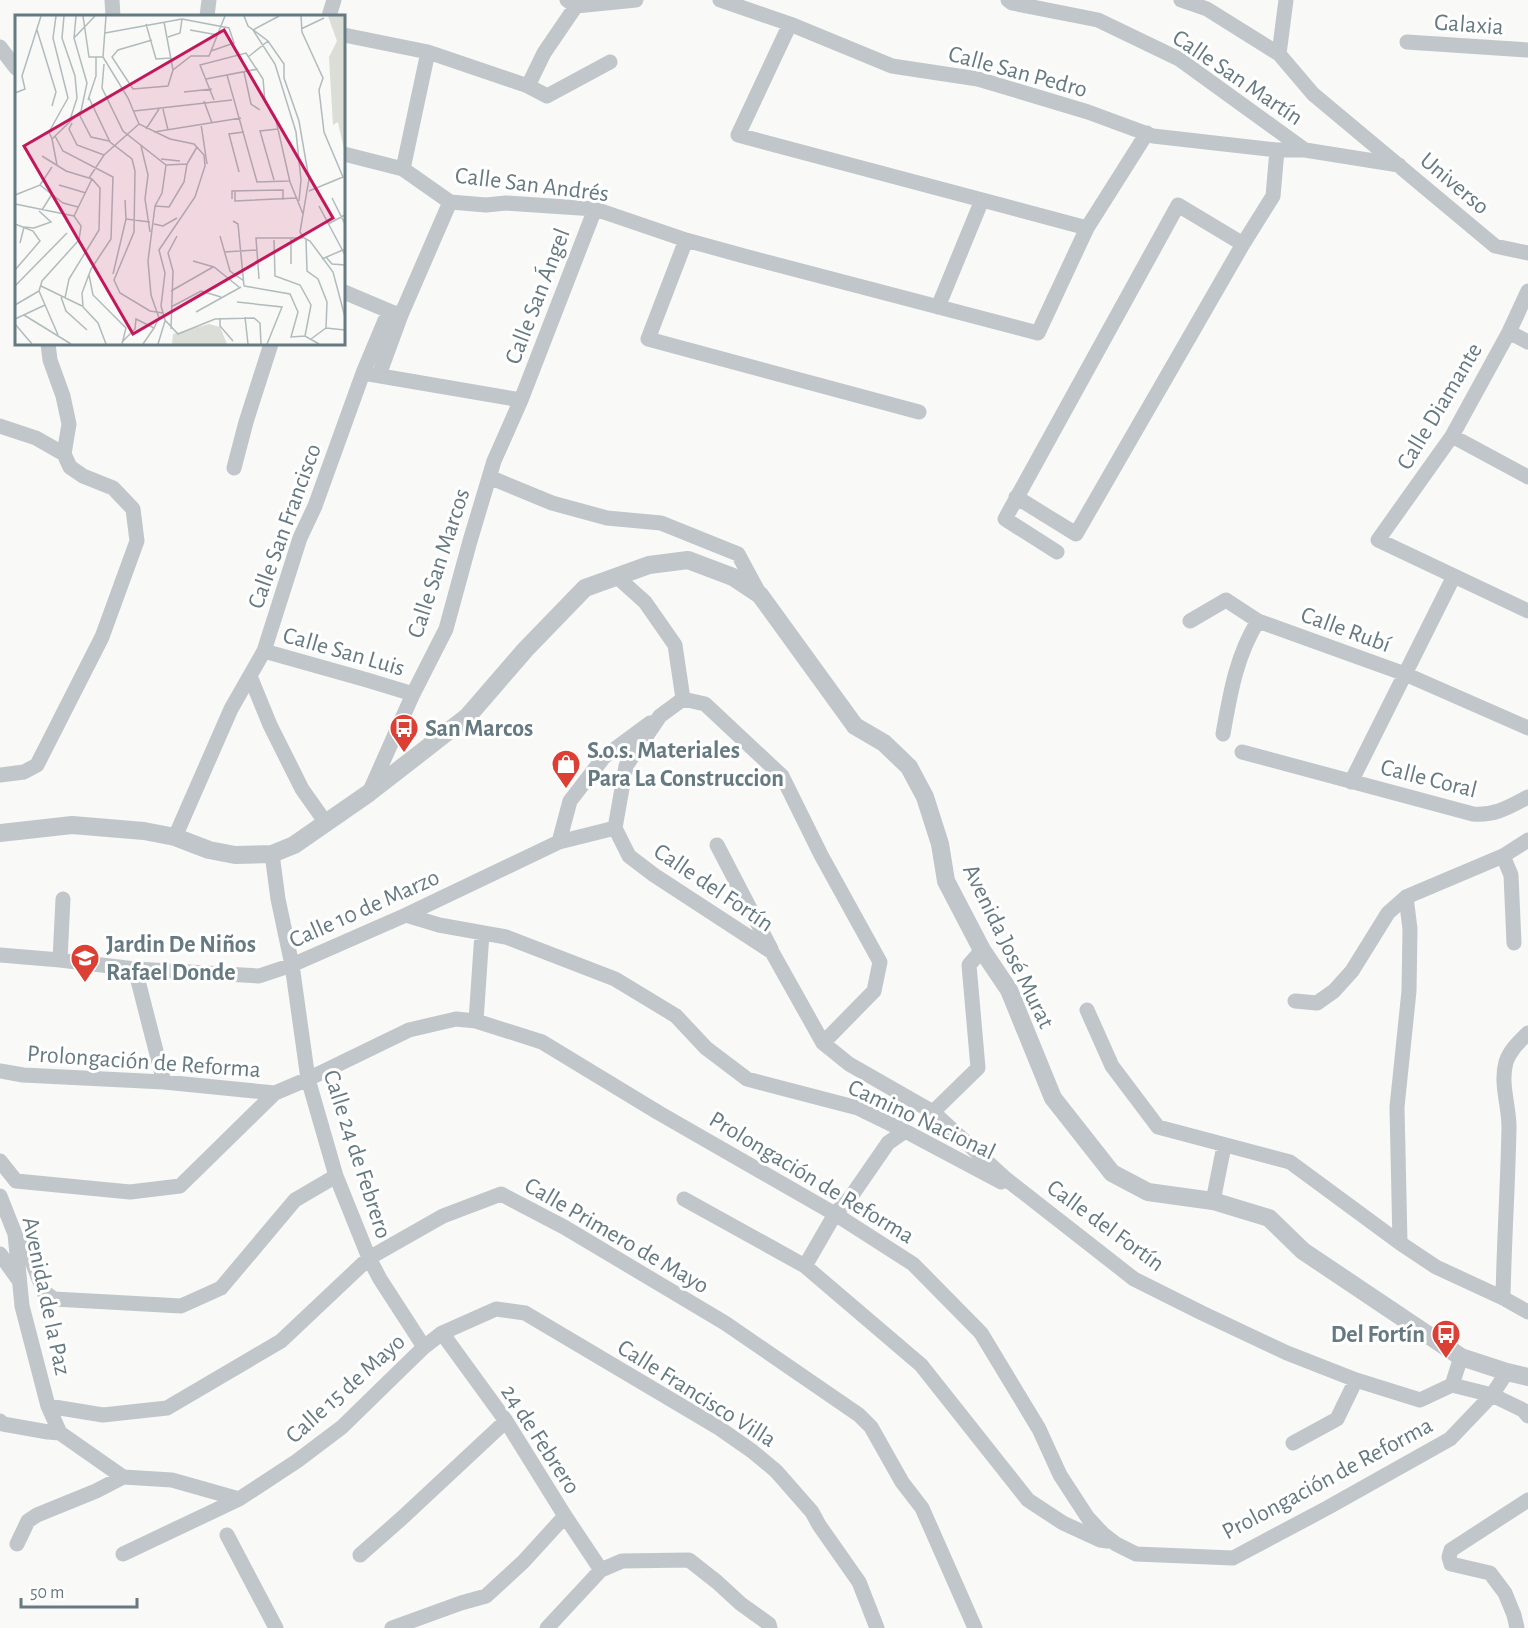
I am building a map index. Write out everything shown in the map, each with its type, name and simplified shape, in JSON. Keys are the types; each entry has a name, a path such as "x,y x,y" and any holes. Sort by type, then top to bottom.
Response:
{"street":[{"path":"112,0 113,15"},
{"path":"207,15 209,0"},
{"path":"329,15 334,0"},
{"path":"528,86 571,3 636,0"},
{"name":"Calle San Pedro","path":"720,0 790,24 891,66 978,79 1088,112 1153,135 1277,150"},
{"name":"Calle San Martín","path":"1008,0 1012,3 1098,20 1179,59 1305,150"},
{"path":"1181,0 1207,9 1279,54 1313,94 1399,165"},
{"path":"1279,54 1286,0"},
{"path":"790,24 738,135 1087,228 1147,133"},
{"path":"345,35 428,52 528,86 547,96 610,62"},
{"name":"Galaxia","path":"1407,42 1528,50"},
{"path":"403,169 428,52"},
{"path":"2,53 15,67"},
{"path":"1016,497 1076,534 1273,196 1277,150"},
{"name":"Universo","path":"1277,150 1305,150 1399,165 1495,246 1528,253"},
{"name":"Calle San Andrés","path":"345,154 403,169 450,202 595,209 686,240 1038,333 1087,228"},
{"path":"938,307 982,200"},
{"path":"379,375 395,313 450,202"},
{"path":"1057,552 1005,519 1178,205 1243,244"},
{"name":"Calle San Ángel","path":"521,400 595,209"},
{"path":"686,240 648,339 919,411"},
{"name":"Calle Diamante","path":"1454,576 1378,540 1452,436 1509,332 1528,291"},
{"path":"345,292 395,313"},
{"name":"Calle San Francisco","path":"175,837 231,709 264,651 300,538 315,506 363,373 395,313"},
{"path":"1509,332 1528,342"},
{"path":"0,775 24,772 37,765 102,637 137,541 133,509 113,488 83,476 70,467 64,454 69,424 63,396 50,360 48,345"},
{"path":"234,468 271,345"},
{"path":"363,373 521,400"},
{"name":"Calle San Marcos","path":"369,793 413,694 446,629 494,461 521,400"},
{"path":"0,426 36,438 64,454"},
{"path":"1452,436 1528,477"},
{"name":"Calle San Marcos","path":"489,477 552,503 607,518 661,523 738,554 760,595"},
{"name":"Avenida José Murat","path":"0,833 72,825 144,831 175,837 209,850 235,855 272,854 294,845 369,793 468,716 525,650 585,588 648,565 688,560 733,577 760,595 855,726 884,743 909,767 925,797 940,844 946,881 982,950 1009,990 1053,1098 1112,1173 1148,1192 1213,1201 1269,1218 1303,1251 1461,1357 1528,1377"},
{"path":"616,576 645,602 675,645 683,699"},
{"path":"1351,782 1454,576 1528,611"},
{"name":"Calle Rubí","path":"1190,621 1226,600 1257,621 1405,674 1528,728"},
{"path":"1223,734 1234,676 1245,645 1257,621"},
{"name":"Calle San Luis","path":"264,651 413,694"},
{"path":"250,676 270,725 302,789 326,823"},
{"path":"559,842 570,801 604,757 683,699 705,704 782,776 821,855 880,962 874,991 823,1043"},
{"path":"615,828 626,766 660,716"},
{"name":"Calle Coral","path":"1242,752 1473,814 1486,815 1500,811 1528,797"},
{"name":"Calle del Fortín","path":"615,828 629,856 654,875 772,952"},
{"name":"Calle 10 de Marzo","path":"0,955 135,969 259,976 292,965 406,915 559,842 615,828"},
{"path":"1295,1001 1317,1003 1334,990 1352,971 1388,913 1406,897 1503,856 1528,840"},
{"name":"Calle del Fortín","path":"717,845 772,952 823,1043 849,1064 933,1112 1006,1179 1134,1279 1287,1353 1356,1380 1420,1400 1452,1385"},
{"name":"Calle 24 de Febrero","path":"272,854 292,965 308,1079 336,1176 369,1258 424,1347"},
{"path":"1503,856 1511,875 1514,943"},
{"path":"1400,1243 1398,1107 1409,991 1410,929 1406,897"},
{"path":"60,960 63,899"},
{"name":"Camino Nacional","path":"406,915 439,925 506,937 615,979 676,1016 706,1048 747,1079 858,1108 1030,1197"},
{"path":"476,1021 482,933"},
{"path":"933,1112 978,1068 969,965 982,950"},
{"path":"135,969 164,1082"},
{"path":"1087,1011 1112,1066 1158,1127 1290,1162 1436,1267 1528,1312"},
{"name":"Prolongación de Reforma","path":"0,1071 23,1075 164,1082 275,1093 409,1030 456,1019 476,1021 542,1042 659,1113 835,1214 913,1263 981,1333 1039,1429 1060,1475 1088,1518 1116,1544 1136,1554 1233,1558 1450,1439 1492,1395 1507,1372"},
{"path":"1503,1298 1509,1124 1503,1077 1506,1061 1515,1045 1528,1033"},
{"path":"0,1161 16,1181 130,1192 180,1186 275,1093"},
{"path":"805,1266 835,1214 850,1198 888,1143 905,1131"},
{"path":"1213,1201 1224,1146"},
{"path":"15,1234 26,1246 44,1292 54,1299 181,1306 221,1288 296,1200 336,1176"},
{"name":"Calle Primero de Mayo","path":"48,1406 103,1414 167,1408 281,1341 369,1258 443,1216 501,1194 564,1227 725,1323 859,1415 871,1427 902,1482 922,1508 975,1628"},
{"name":"Avenida de la Paz","path":"0,1196 15,1234 22,1306 48,1406"},
{"path":"684,1199 805,1266 921,1365 1028,1500 1063,1523 1100,1540 1116,1544"},
{"path":"0,1254 20,1281"},
{"name":"Calle 15 de Mayo","path":"123,1554 239,1498 297,1461 342,1427 424,1347 442,1334 496,1309 525,1313"},
{"name":"Calle Francisco Villa","path":"525,1313 718,1428 752,1450 776,1471 812,1512 860,1582 877,1628"},
{"name":"24 de Febrero","path":"442,1334 506,1421 565,1516 606,1568"},
{"path":"1461,1357 1452,1385 1492,1395 1523,1410 1528,1416"},
{"path":"1293,1443 1337,1419 1356,1380"},
{"path":"48,1406 60,1433"},
{"path":"360,1555 506,1421"},
{"path":"2,1422 60,1433 123,1477"},
{"path":"17,1544 28,1521 37,1515 96,1491 123,1477 172,1480 239,1498"},
{"path":"1517,1628 1505,1593 1490,1573 1451,1564 1449,1557 1450,1550 1528,1500"},
{"path":"392,1628 486,1596 523,1562 565,1516"},
{"path":"227,1535 276,1628"},
{"path":"547,1628 606,1568 622,1561 689,1560 741,1604 769,1624 770,1628"}],"place":[{"name":"San Marcos","path":"404,754"},
{"name":"S.o.s. Materiales Para La Construccion","path":"566,790"},
{"name":"Jardin De Niños Rafael Donde","path":"85,984"},
{"name":"Del Fortín","path":"1446,1360"}]}
